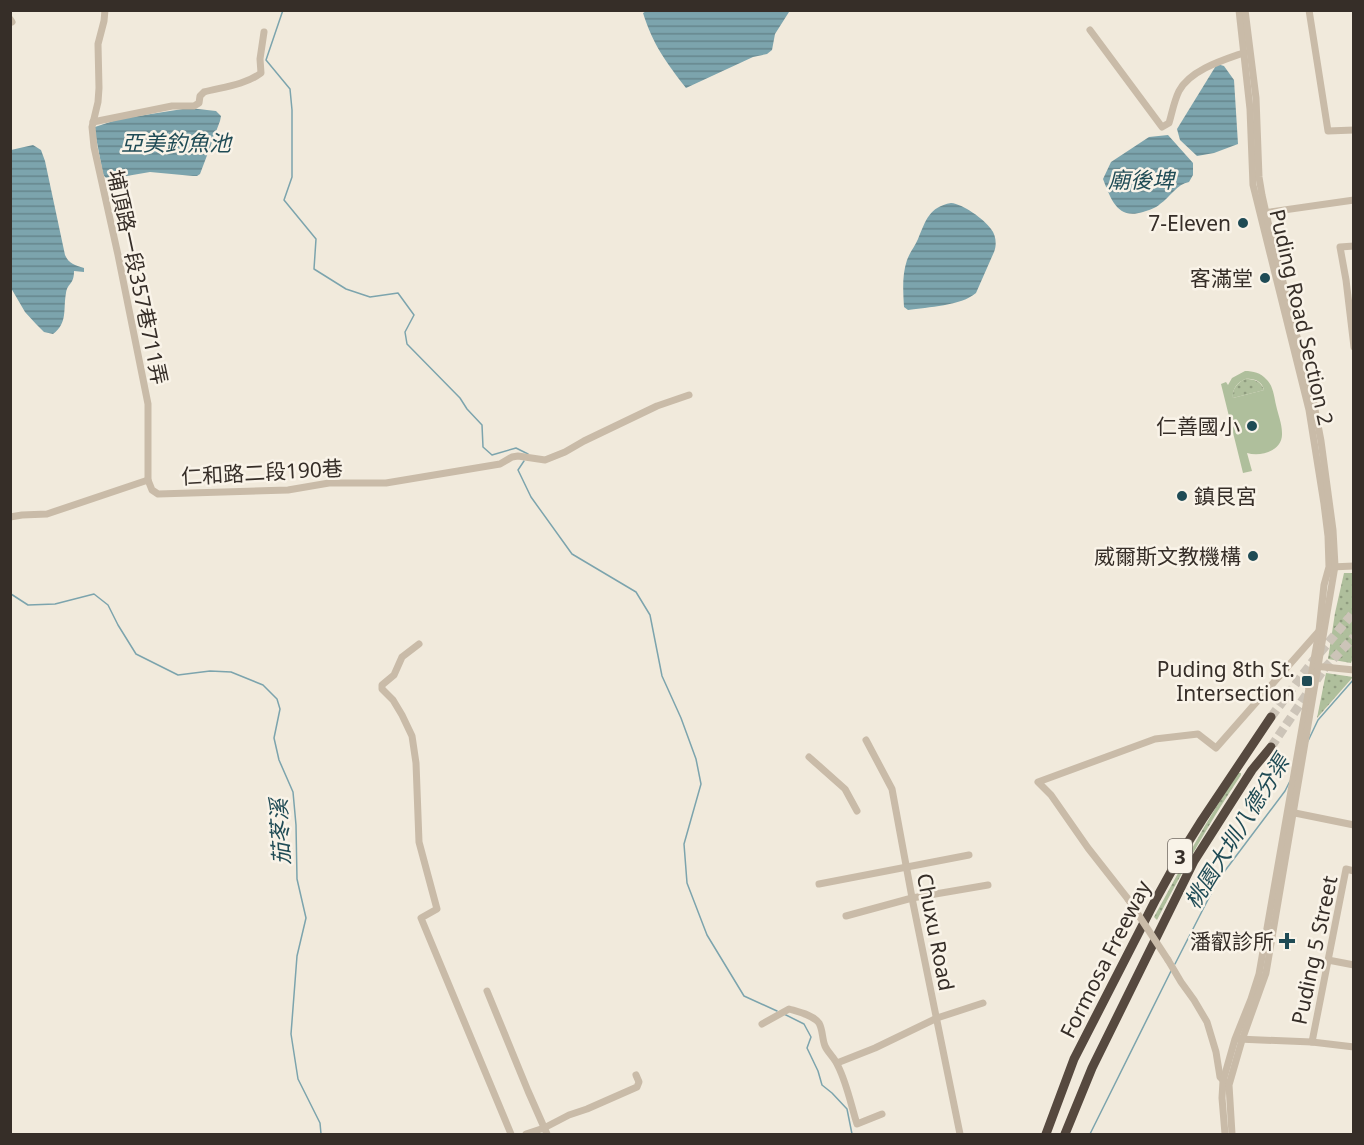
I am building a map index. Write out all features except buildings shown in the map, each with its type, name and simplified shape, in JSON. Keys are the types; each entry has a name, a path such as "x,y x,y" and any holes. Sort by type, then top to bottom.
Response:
{"highway":[{"name":"Formosa Freeway","path":"1046,1134 1074,1059 1156,899 1187,844 1271,717"},
{"name":"Formosa Freeway","path":"1065,1134 1092,1068 1194,861 1252,770 1271,747"},
{"path":"1240,764 1252,770"}],"street":[{"name":"埔頂路一段357巷711弄","path":"105,10 98,44 98,102 92,127 94,147 148,404 148,480"},
{"name":"Puding Road Section 2","path":"1226,1083 1259,974 1322,629 1324,585 1332,566 1334,530 1317,420 1270,231 1253,185 1250,109 1239,10"},
{"name":"Puding Road Section 2","path":"1245,10 1256,98 1259,177 1263,212"},
{"path":"1309,10 1328,131 1353,130"},
{"path":"1090,30 1162,127 1169,123 1179,90 1195,74 1243,52"},
{"path":"93,122 172,106 195,106 204,92 249,81 261,73 260,59 264,32"},
{"path":"1263,212 1353,200"},
{"path":"1353,246 1340,247 1351,299 1353,346"},
{"name":"仁和路二段190巷","path":"148,480 152,490 158,494 288,490 329,483 386,483 500,464 518,456 545,460 657,406 689,395"},
{"path":"10,517 47,514 148,480"},
{"path":"1332,566 1353,566"},
{"path":"1232,1134 1226,1083 1221,1077 1207,1022 1128,899 1088,848 1051,795 1038,783 1155,739 1198,734 1216,748 1322,629"},
{"path":"419,644 402,657 394,675 382,685 382,689 397,708 412,736 416,764 419,842 437,909 421,918 511,1134"},
{"path":"1315,666 1353,670"},
{"name":"Chuxu Road","path":"866,740 892,789 960,1134"},
{"path":"809,757 845,789 857,811"},
{"path":"1290,812 1353,825"},
{"path":"819,884 969,855"},
{"name":"Puding 5 Street","path":"1312,1042 1346,869 1353,871"},
{"path":"846,916 912,898 988,885"},
{"path":"1328,960 1353,965"},
{"path":"487,991 545,1131"},
{"path":"837,1063 875,1048 937,1018 983,1004"},
{"path":"762,1023 789,1009 817,1021 828,1052 837,1063 857,1124 882,1114"},
{"path":"1239,1040 1312,1042 1353,1047"},
{"path":"526,1134 545,1131 569,1115 637,1087 639,1082 636,1075"},
{"path":"1225,1134 1222,1098 1226,1083"}],"green space":[{"path":"1245,371 1251,371 1266,379 1273,391 1282,430 1281,439 1275,448 1259,454 1247,453 1252,471 1243,473 1221,384 1226,382 1228,385 1232,378","holes":["1245,379 1259,382 1264,390 1233,398 1236,387"]},
{"path":"1245,379 1257,381 1264,390 1233,398 1236,387"},
{"path":"1344,573 1353,573 1354,655 1351,663 1328,659"},
{"path":"1326,673 1353,677 1317,718"},
{"path":"1238,773 1241,775 1197,846 1157,920 1154,917 1174,880"}],"water":[{"path":"648,10 788,10 789,12 775,34 772,50 767,54 753,57 686,88 666,61 651,35 643,13"},
{"name":"廟後埤","path":"1217,64 1224,66 1234,80 1238,144 1214,153 1197,156 1180,140 1177,129"},
{"name":"亞美釣魚池","path":"189,108 216,111 221,116 200,174 193,176 150,172 109,179 105,177 95,127 119,119"},
{"name":"廟後埤","path":"1168,135 1193,163 1193,175 1189,182 1181,185 1152,209 1134,214 1121,210 1112,200 1103,179 1111,162 1149,137"},
{"path":"33,145 41,150 45,161 65,255 70,262 84,268 84,272 74,271 66,293 63,320 53,334 44,332 25,312 11,288 11,150"},
{"path":"951,203 967,209 988,225 995,237 994,252 976,293 962,301 908,310 904,307 903,289 907,260 929,215 938,208"}],"waterway":[{"path":"283,10 266,60 290,89 292,177 284,200 316,239 314,269 346,289 370,297 398,293 414,315 405,332 407,344 460,398 482,425 483,447 492,455 516,448 528,454"},
{"path":"524,461 518,470 531,497 572,554 636,592 650,615 662,676 696,759 701,784 684,844 687,883 707,935 744,996 777,1011"},
{"name":"茄苳溪","path":"10,589 11,594 28,605 55,604 94,594 108,605 136,654 178,675 210,671 231,672 263,685 277,699 280,709 274,738 279,760 293,792 297,879 306,918 297,956 291,1034 298,1079 320,1123 321,1134"},
{"name":"桃園大圳八德分渠","path":"1308,741 1318,720 1354,679"},
{"name":"桃園大圳八德分渠","path":"1175,964 1218,880 1285,791 1290,781"},
{"name":"桃園大圳八德分渠","path":"1090,1134 1171,971"},
{"path":"784,1014 804,1024 811,1037 807,1048 822,1085 847,1109 852,1134"}],"tunnel":[{"path":"1271,717 1354,612"},
{"path":"1271,747 1323,670 1354,637"}],"place":[{"name":"7-Eleven","path":"1243,223"},
{"name":"客滿堂","path":"1265,278"},
{"name":"仁善國小","path":"1252,426"},
{"name":"鎮艮宮","path":"1182,496"},
{"name":"威爾斯文教機構","path":"1253,556"},
{"name":"Puding 8th St. Intersection","path":"1307,681"},
{"name":"潘叡診所","path":"1287,941"}]}
